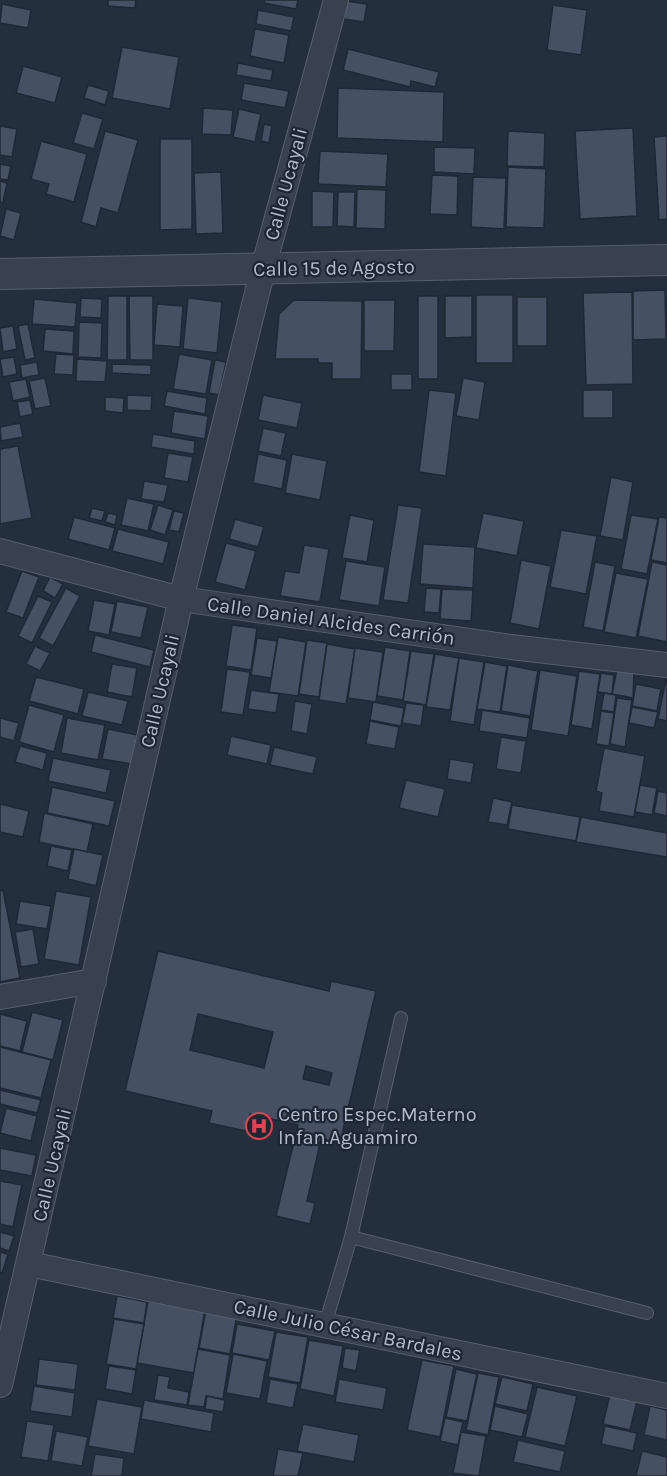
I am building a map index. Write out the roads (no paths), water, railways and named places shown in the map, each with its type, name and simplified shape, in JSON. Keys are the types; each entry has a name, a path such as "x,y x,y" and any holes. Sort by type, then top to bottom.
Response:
{"street":[{"name":"Calle Ucayali","path":"0,1386 181,599 263,269 336,0"},
{"name":"Calle 15 de Agosto","path":"0,274 667,260"},
{"name":"Calle Daniel Alcides Carrión","path":"0,551 181,599 511,647 667,665"},
{"path":"0,997 94,981"},
{"name":"Calle Julio César Bardales","path":"29,1264 667,1396"}],"lane":[{"path":"325,1325 351,1237 401,1018"},
{"path":"351,1237 646,1313"}],"place":[{"name":"Centro Espec.Materno Infan.Aguamiro","path":"259,1126"}]}
